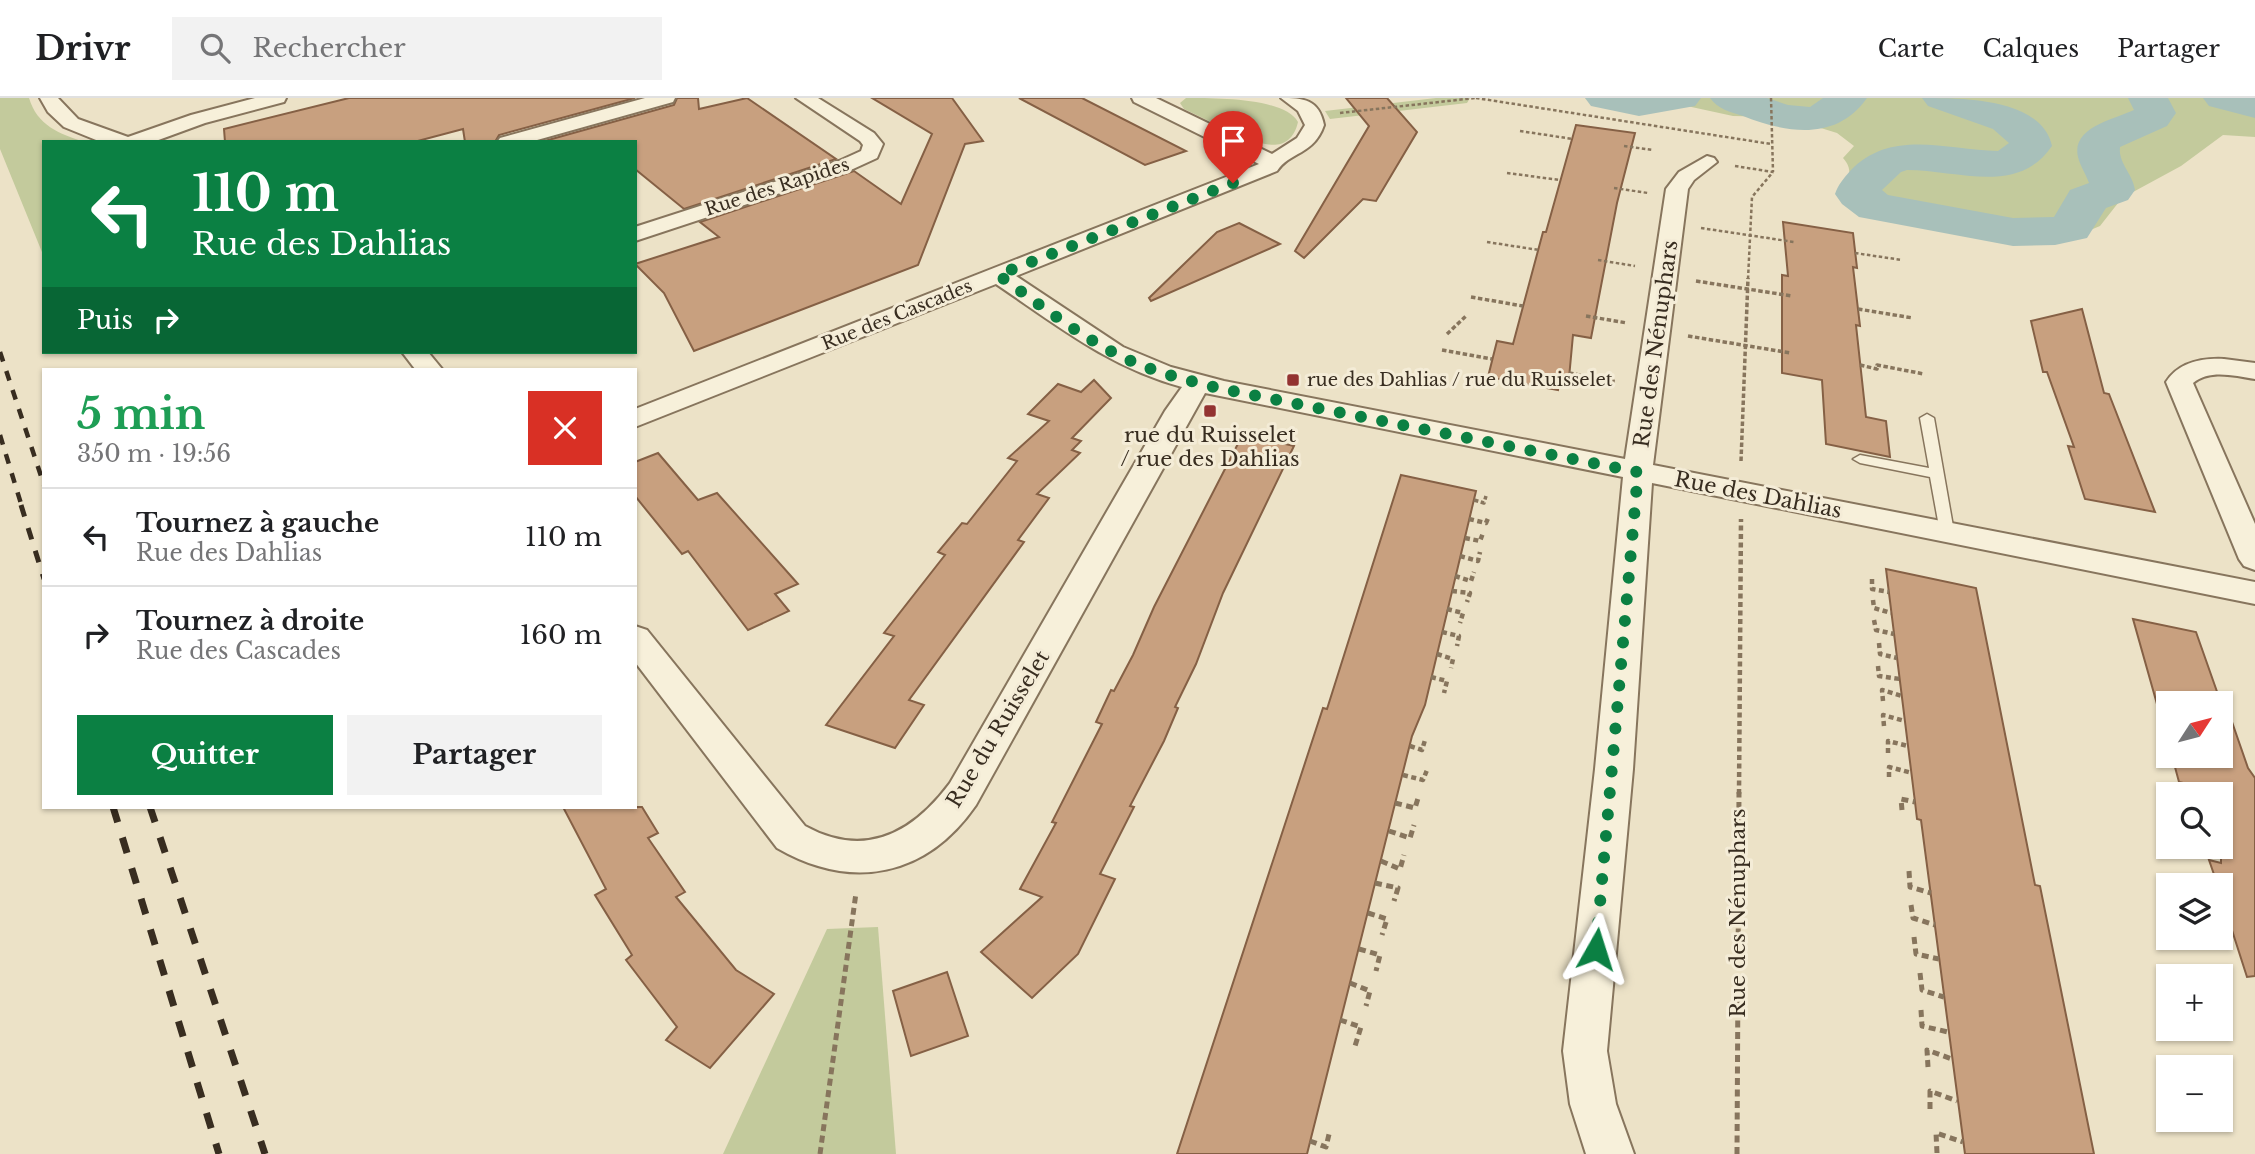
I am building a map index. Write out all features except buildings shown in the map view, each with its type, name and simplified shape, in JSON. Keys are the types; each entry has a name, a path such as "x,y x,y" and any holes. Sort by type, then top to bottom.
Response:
{"street":[{"path":"49,98 57,113 68,122 118,140"},
{"path":"139,140 198,119 277,98"},
{"path":"514,140 666,98"},
{"name":"Rue des Rapides","path":"637,233 836,169 870,154 873,144 867,137 805,98"},
{"name":"Rue des Cascades","path":"637,418 1264,170 1270,167 1270,162 1301,147 1313,130 1314,118 1311,112 1290,98"},
{"path":"1149,99 1270,162"},
{"name":"Rue des Nénuphars","path":"1610,1154 1596,1118 1588,1085 1586,1051 1614,769 1638,472 1677,189 1686,176 1707,162"},
{"name":"Rue des Dahlias","path":"998,275 1114,352 1147,367 1198,383 2255,593"},
{"path":"417,354 428,368"},
{"path":"2255,371 2200,368 2191,371 2179,382 2255,559"},
{"name":"Rue du Ruisselet","path":"637,641 791,837 823,854 861,857 882,854 925,836 940,823 964,794 1179,411 1198,383"}],"lane":[{"path":"1927,418 1947,532"},
{"path":"1860,459 1937,474"}],"path":[{"path":"1329,114 1476,98 1772,144"},
{"path":"1741,467 1752,197 1773,172 1771,98"},
{"path":"1520,131 1573,139"},
{"path":"1624,146 1653,150"},
{"path":"1707,162 1773,172"},
{"path":"1507,173 1560,180"},
{"path":"1614,188 1655,194"},
{"path":"1691,226 1794,242"},
{"path":"1487,242 1539,250"},
{"path":"1855,253 1902,260"},
{"path":"1598,260 1645,267"},
{"path":"1685,279 1792,296"},
{"path":"1471,297 1523,306"},
{"path":"1858,309 1913,318"},
{"path":"1447,334 1466,316"},
{"path":"1586,316 1635,325"},
{"path":"1679,334 1791,353"},
{"path":"1442,350 1492,359"},
{"path":"1860,365 1877,369 1877,365 1924,374"},
{"path":"1569,373 1626,384"},
{"path":"1474,500 1484,503 1486,496"},
{"path":"1469,519 1486,523 1489,516"},
{"name":"Rue des Nénuphars","path":"1737,1154 1741,517"},
{"path":"1465,538 1480,541 1483,533"},
{"path":"1460,556 1478,561 1480,552"},
{"path":"1455,576 1471,581 1474,572"},
{"path":"1872,579 1872,589 1889,592"},
{"path":"1452,590 1471,593 1468,602"},
{"path":"1873,600 1874,608 1891,613"},
{"path":"1447,609 1463,613 1460,623"},
{"path":"1874,621 1876,630 1894,634"},
{"path":"1442,632 1459,636 1457,646"},
{"path":"1879,643 1880,654 1897,658"},
{"path":"1437,654 1453,659 1451,668"},
{"path":"1878,666 1879,676 1900,679"},
{"path":"1431,677 1447,681 1444,693"},
{"path":"1883,701 1882,690 1902,696"},
{"path":"1884,726 1884,715 1905,721"},
{"path":"1410,746 1422,750 1425,740"},
{"path":"1888,753 1888,741 1908,746"},
{"path":"1889,777 1889,767 1912,773"},
{"path":"1403,775 1423,780 1427,770"},
{"path":"1395,803 1415,808 1419,795"},
{"path":"1902,810 1901,799 1915,802"},
{"path":"1389,831 1410,838 1414,825"},
{"path":"1381,861 1400,869 1404,855"},
{"path":"820,1154 861,857"},
{"path":"1909,871 1910,887 1931,893"},
{"path":"1376,883 1398,888 1394,901"},
{"path":"1912,905 1913,918 1935,925"},
{"path":"1368,913 1387,919 1382,935"},
{"path":"1914,937 1916,954 1939,959"},
{"path":"1359,949 1380,954 1376,971"},
{"path":"1920,974 1922,990 1944,997"},
{"path":"1350,983 1370,991 1366,1006"},
{"path":"1921,1010 1922,1026 1948,1031"},
{"path":"1340,1020 1361,1027 1355,1046"},
{"path":"1928,1067 1927,1049 1952,1059"},
{"path":"1930,1109 1930,1091 1957,1101"},
{"path":"1310,1141 1326,1147 1330,1130"},
{"path":"1937,1153 1936,1133 1963,1142"}],"green space":[{"path":"0,98 29,98 43,122 66,136 79,140 42,140 42,252 0,149"},
{"path":"1186,98 1232,99 1265,104 1291,114 1298,122 1293,135 1285,142 1264,144 1218,125 1222,123 1218,121 1213,123 1184,109 1180,103"},
{"path":"1436,98 1470,98 1467,103 1330,119 1325,111"},
{"path":"1585,98 2255,98 2255,137 2223,135 2181,166 2122,198 2100,226 2069,239 2037,242 1999,238 1954,226 1879,212 1852,200 1846,194 1849,171 1843,158 1854,146 1837,133 1785,117 1733,116 1673,103 1634,108 1593,103"},
{"path":"878,927 896,1154 723,1154 827,929"}],"waterway":[{"path":"1605,98 1639,104 1681,98"},
{"path":"1730,98 1775,114 1799,119 1827,114 1847,98"},
{"path":"1942,98 2007,120 2029,135 2031,146 2017,159 1998,164 1906,157 1885,163 1860,187 1858,194 1875,207 1921,213 2013,232 2070,228 2081,214 2086,200 2112,190 2111,180 2098,154 2099,145 2114,133 2153,117 2156,113 2148,98"},
{"path":"2223,98 2255,106"}],"railway":[{"path":"0,352 42,479"},
{"path":"0,435 22,507"},
{"path":"21,505 42,573"},
{"path":"114,809 219,1154"},
{"path":"151,809 265,1154"}],"place":[{"name":"rue des Dahlias / rue du Ruisselet","path":"1293,380"},
{"name":"rue du Ruisselet / rue des Dahlias","path":"1210,411"}],"route":[{"path":"1233,183 998,275 1101,345 1162,373 1222,389 1638,472 1614,769 1596,949"}]}
